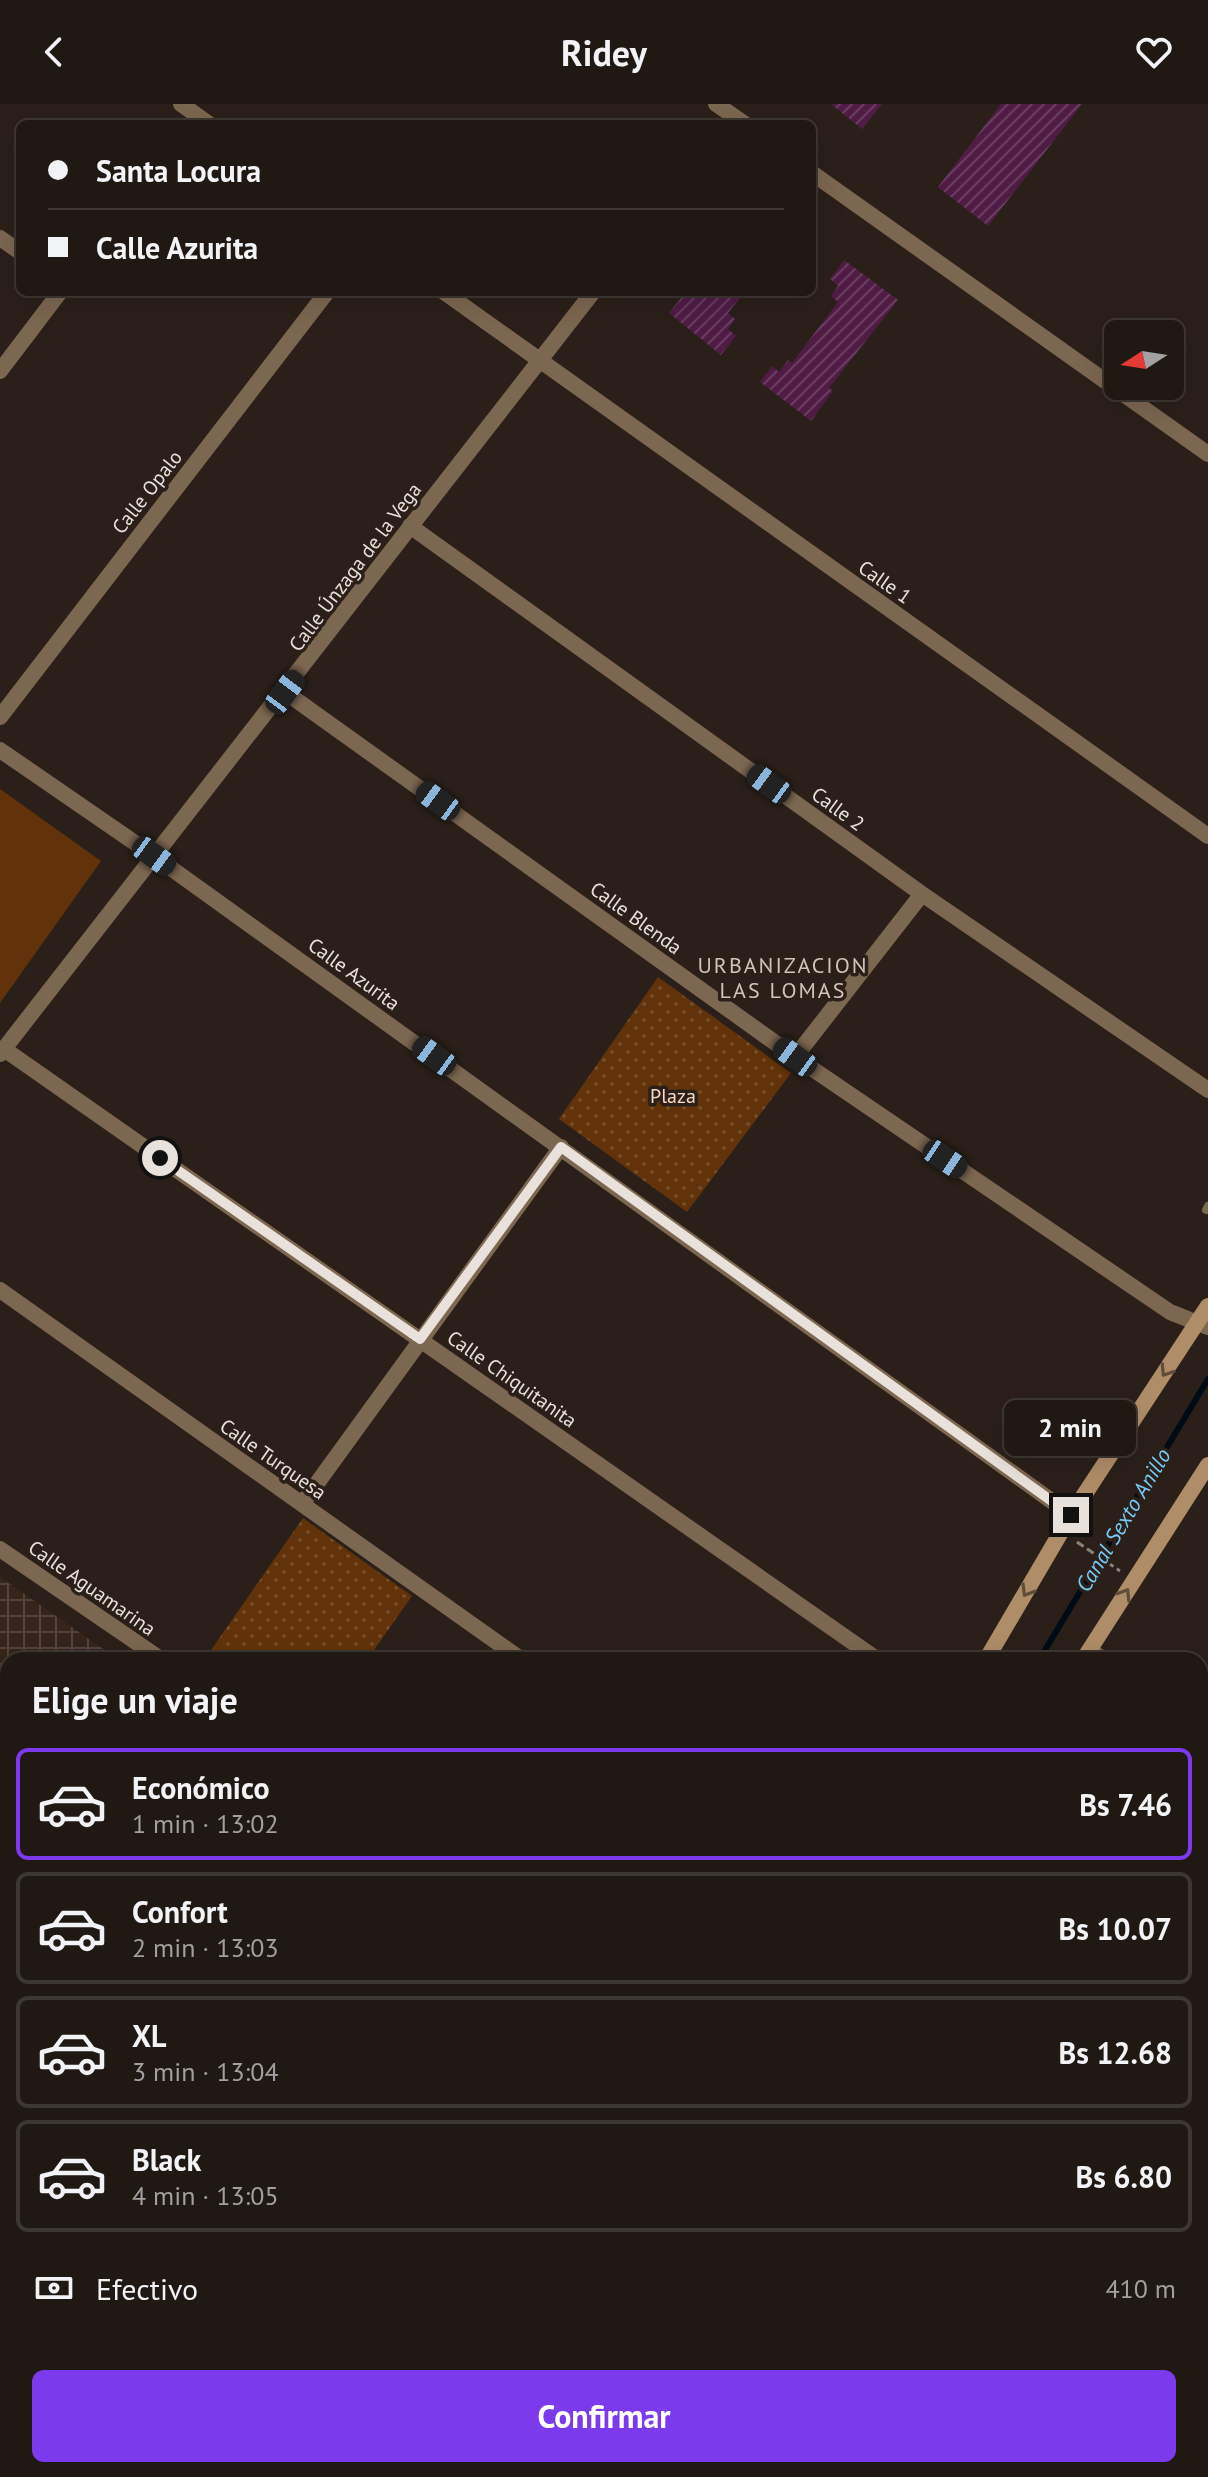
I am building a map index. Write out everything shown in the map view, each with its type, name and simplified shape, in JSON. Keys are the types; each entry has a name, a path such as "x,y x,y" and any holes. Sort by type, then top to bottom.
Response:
{"main road":[{"path":"991,1652 1071,1515 1203,1325 1208,1306"},
{"path":"1088,1652 1208,1465"}],"street":[{"path":"181,104 198,120"},
{"path":"716,104 736,117"},
{"path":"816,176 1208,454"},
{"path":"0,371 57,296"},
{"name":"Calle Opalo","path":"0,717 324,296"},
{"name":"Calle 1","path":"449,296 1208,836"},
{"name":"Calle Únzaga de la Vega","path":"2,1051 285,692 590,296"},
{"name":"Calle 2","path":"410,526 922,894 1208,1090"},
{"name":"Calle Blenda","path":"285,692 795,1057 1170,1312 1203,1325"},
{"name":"Calle Azurita","path":"0,750 154,856 1071,1515"},
{"path":"795,1057 922,894"},
{"name":"Calle Chiquitanita","path":"2,1051 867,1652"},
{"path":"302,1504 561,1147"},
{"name":"Calle Turquesa","path":"0,1290 511,1652"},
{"name":"Calle Aguamarina","path":"0,1549 150,1652"}],"path":[{"path":"1077,1542 1116,1569"}],"shaded area":[{"path":"0,1577 108,1652 0,1652"}],"green space":[{"path":"0,789 101,861 0,1003"},
{"name":"Plaza","path":"658,977 791,1073 687,1212 559,1119"},
{"path":"303,1518 412,1596 373,1652 210,1652"}],"building":[{"path":"831,104 882,104 862,129"},
{"path":"1001,104 1082,104 988,226 938,187"},
{"path":"844,260 898,300 829,388 833,391 811,421 760,382 772,366 779,372 788,360 792,363 838,302 831,296 838,286 830,279"},
{"path":"683,296 742,296 728,313 735,319 728,329 736,336 721,355 669,313"}],"waterway":[{"name":"Canal Sexto Anillo","path":"1044,1652 1208,1379"}],"district":[{"name":"URBANIZACION LAS LOMAS","path":"783,978"}],"route":[{"path":"160,1158 420,1339 561,1147 1071,1515"}]}
